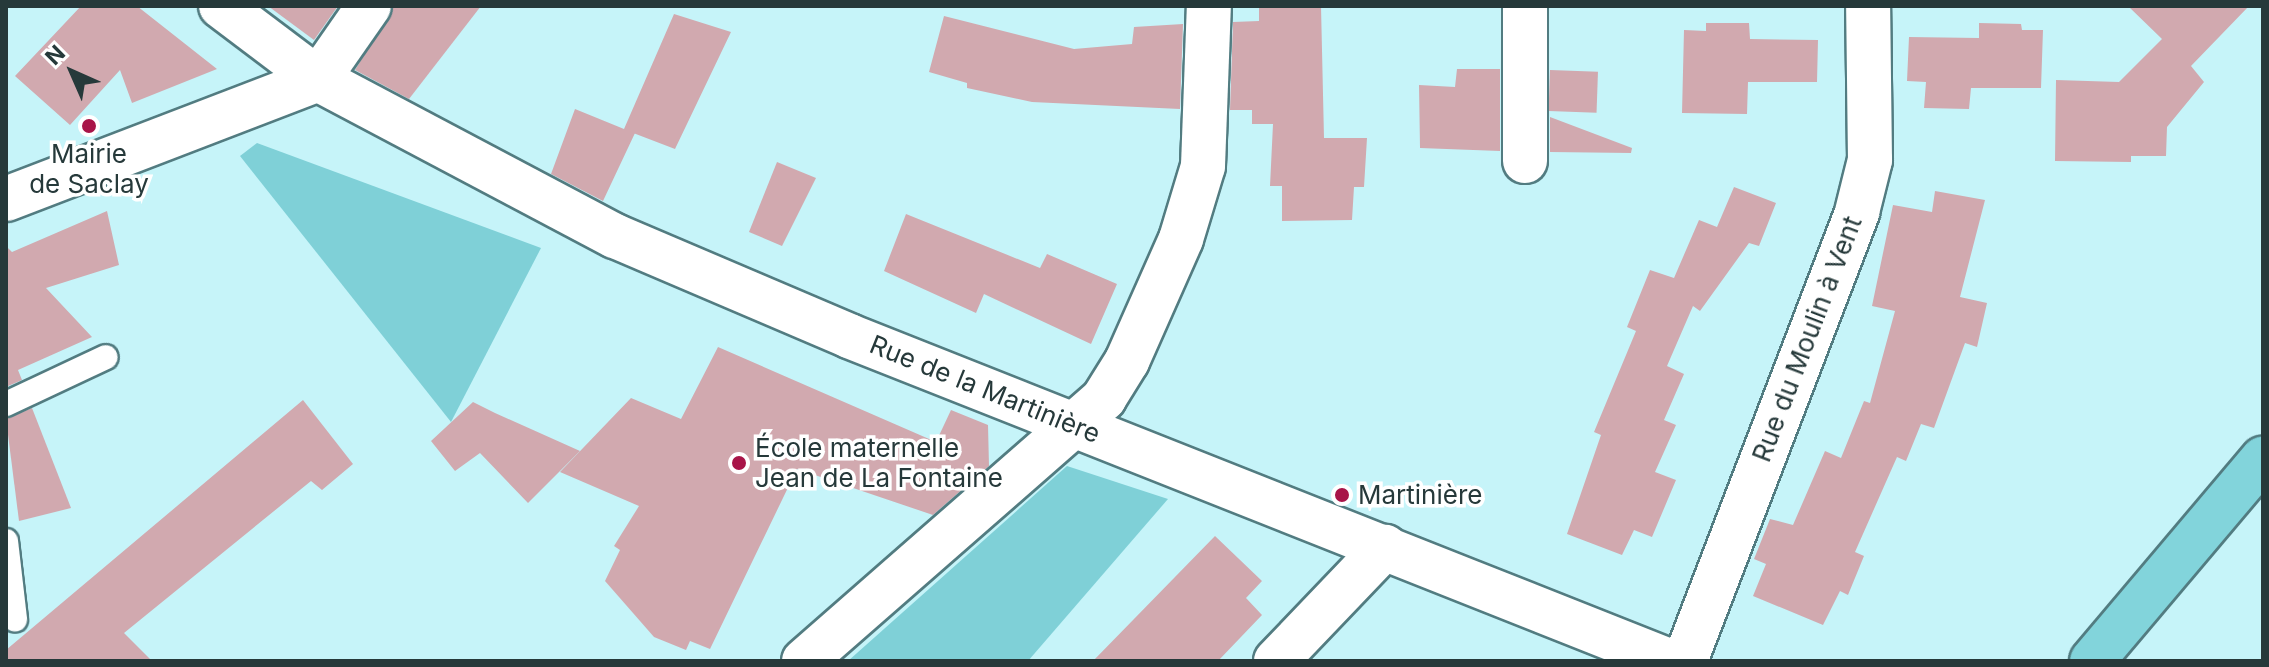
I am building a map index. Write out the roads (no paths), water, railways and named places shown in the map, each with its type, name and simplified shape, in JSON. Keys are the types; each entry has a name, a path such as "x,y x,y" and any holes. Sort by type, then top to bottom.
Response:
{"main road":[{"path":"2092,661 2263,459"}],"street":[{"name":"Rue de la Martinière","path":"221,6 318,79 615,236 1074,424 1669,661"},
{"path":"9,188 318,79 369,6"},
{"path":"804,661 1104,398 1127,361 1181,239 1203,166 1209,6"},
{"path":"1525,6 1525,161"},
{"name":"Rue du Moulin à Vent","path":"1685,661 1857,212 1870,160 1868,6"},
{"path":"1276,661 1385,547"}],"lane":[{"path":"6,404 106,357"},
{"path":"6,541 15,619"}],"place":[{"name":"Mairie de Saclay","path":"89,126"},
{"name":"École maternelle Jean de La Fontaine","path":"739,463"},
{"name":"Martinière","path":"1342,495"}]}
